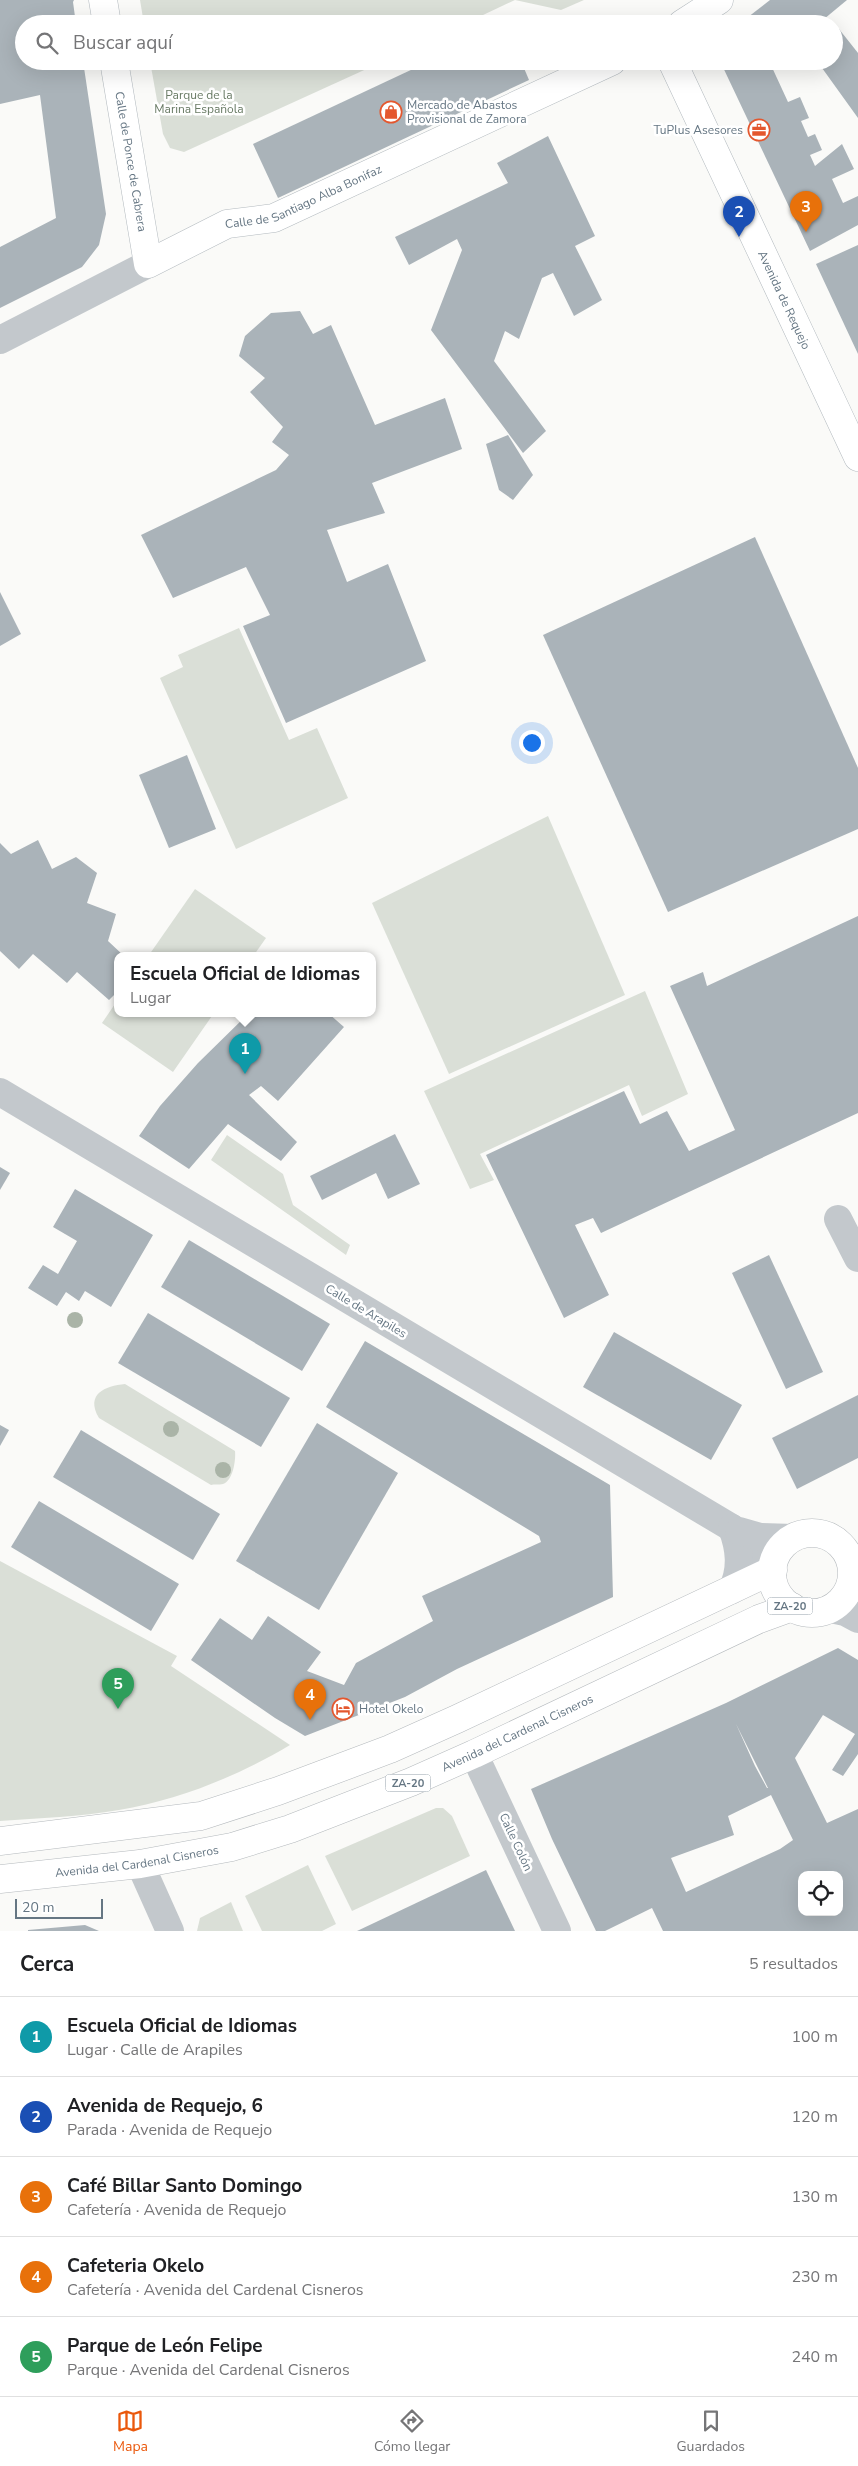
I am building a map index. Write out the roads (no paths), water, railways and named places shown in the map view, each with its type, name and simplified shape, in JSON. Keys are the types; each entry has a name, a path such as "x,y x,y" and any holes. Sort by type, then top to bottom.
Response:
{"main road":[{"path":"103,0 106,15"},
{"path":"696,15 719,0"},
{"name":"Calle de Ponce de Cabrera","path":"116,70 148,264"},
{"name":"Calle de Santiago Alba Bonifaz","path":"148,264 227,224 274,218 593,70"},
{"name":"Avenida de Requejo","path":"676,70 858,457"},
{"path":"833,1539 858,1529"},
{"path":"0,1841 126,1827 201,1816 278,1791 407,1741 732,1590 772,1570 780,1550 793,1538 812,1533 833,1539 848,1554 852,1564 847,1589"},
{"name":"ZA-20","path":"772,1570 773,1582 778,1593 792,1608"},
{"name":"Avenida del Cardenal Cisneros","path":"0,1879 140,1864 232,1847 271,1835 411,1782 759,1619 792,1608 808,1613 847,1589"}],"street":[{"name":"Calle de Santiago Alba Bonifaz","path":"0,340 148,264"},
{"name":"Calle de Arapiles","path":"0,1092 732,1528 761,1553 772,1570"},
{"path":"838,1219 858,1258"},
{"name":"Calle de Arapiles","path":"732,1528 760,1537 793,1538"},
{"path":"732,1528 737,1540 740,1561 732,1590"},
{"path":"847,1589 845,1612 858,1619"},
{"name":"Calle Colón","path":"474,1754 557,1931"},
{"path":"140,1864 170,1931"}],"place":[{"name":"Mercado de Abastos Provisional de Zamora","path":"391,112"},
{"name":"TuPlus Asesores","path":"759,130"},
{"name":"Café Billar Santo Domingo","path":"806,232"},
{"name":"Avenida de Requejo, 6","path":"739,237"},
{"name":"Escuela Oficial de Idiomas","path":"245,1074"},
{"name":"Parque de León Felipe","path":"118,1709"},
{"name":"Hotel Okelo","path":"343,1709"},
{"name":"Cafeteria Okelo","path":"310,1720"}],"park label":[{"name":"Parque de la Marina Española","path":"199,102"}]}
